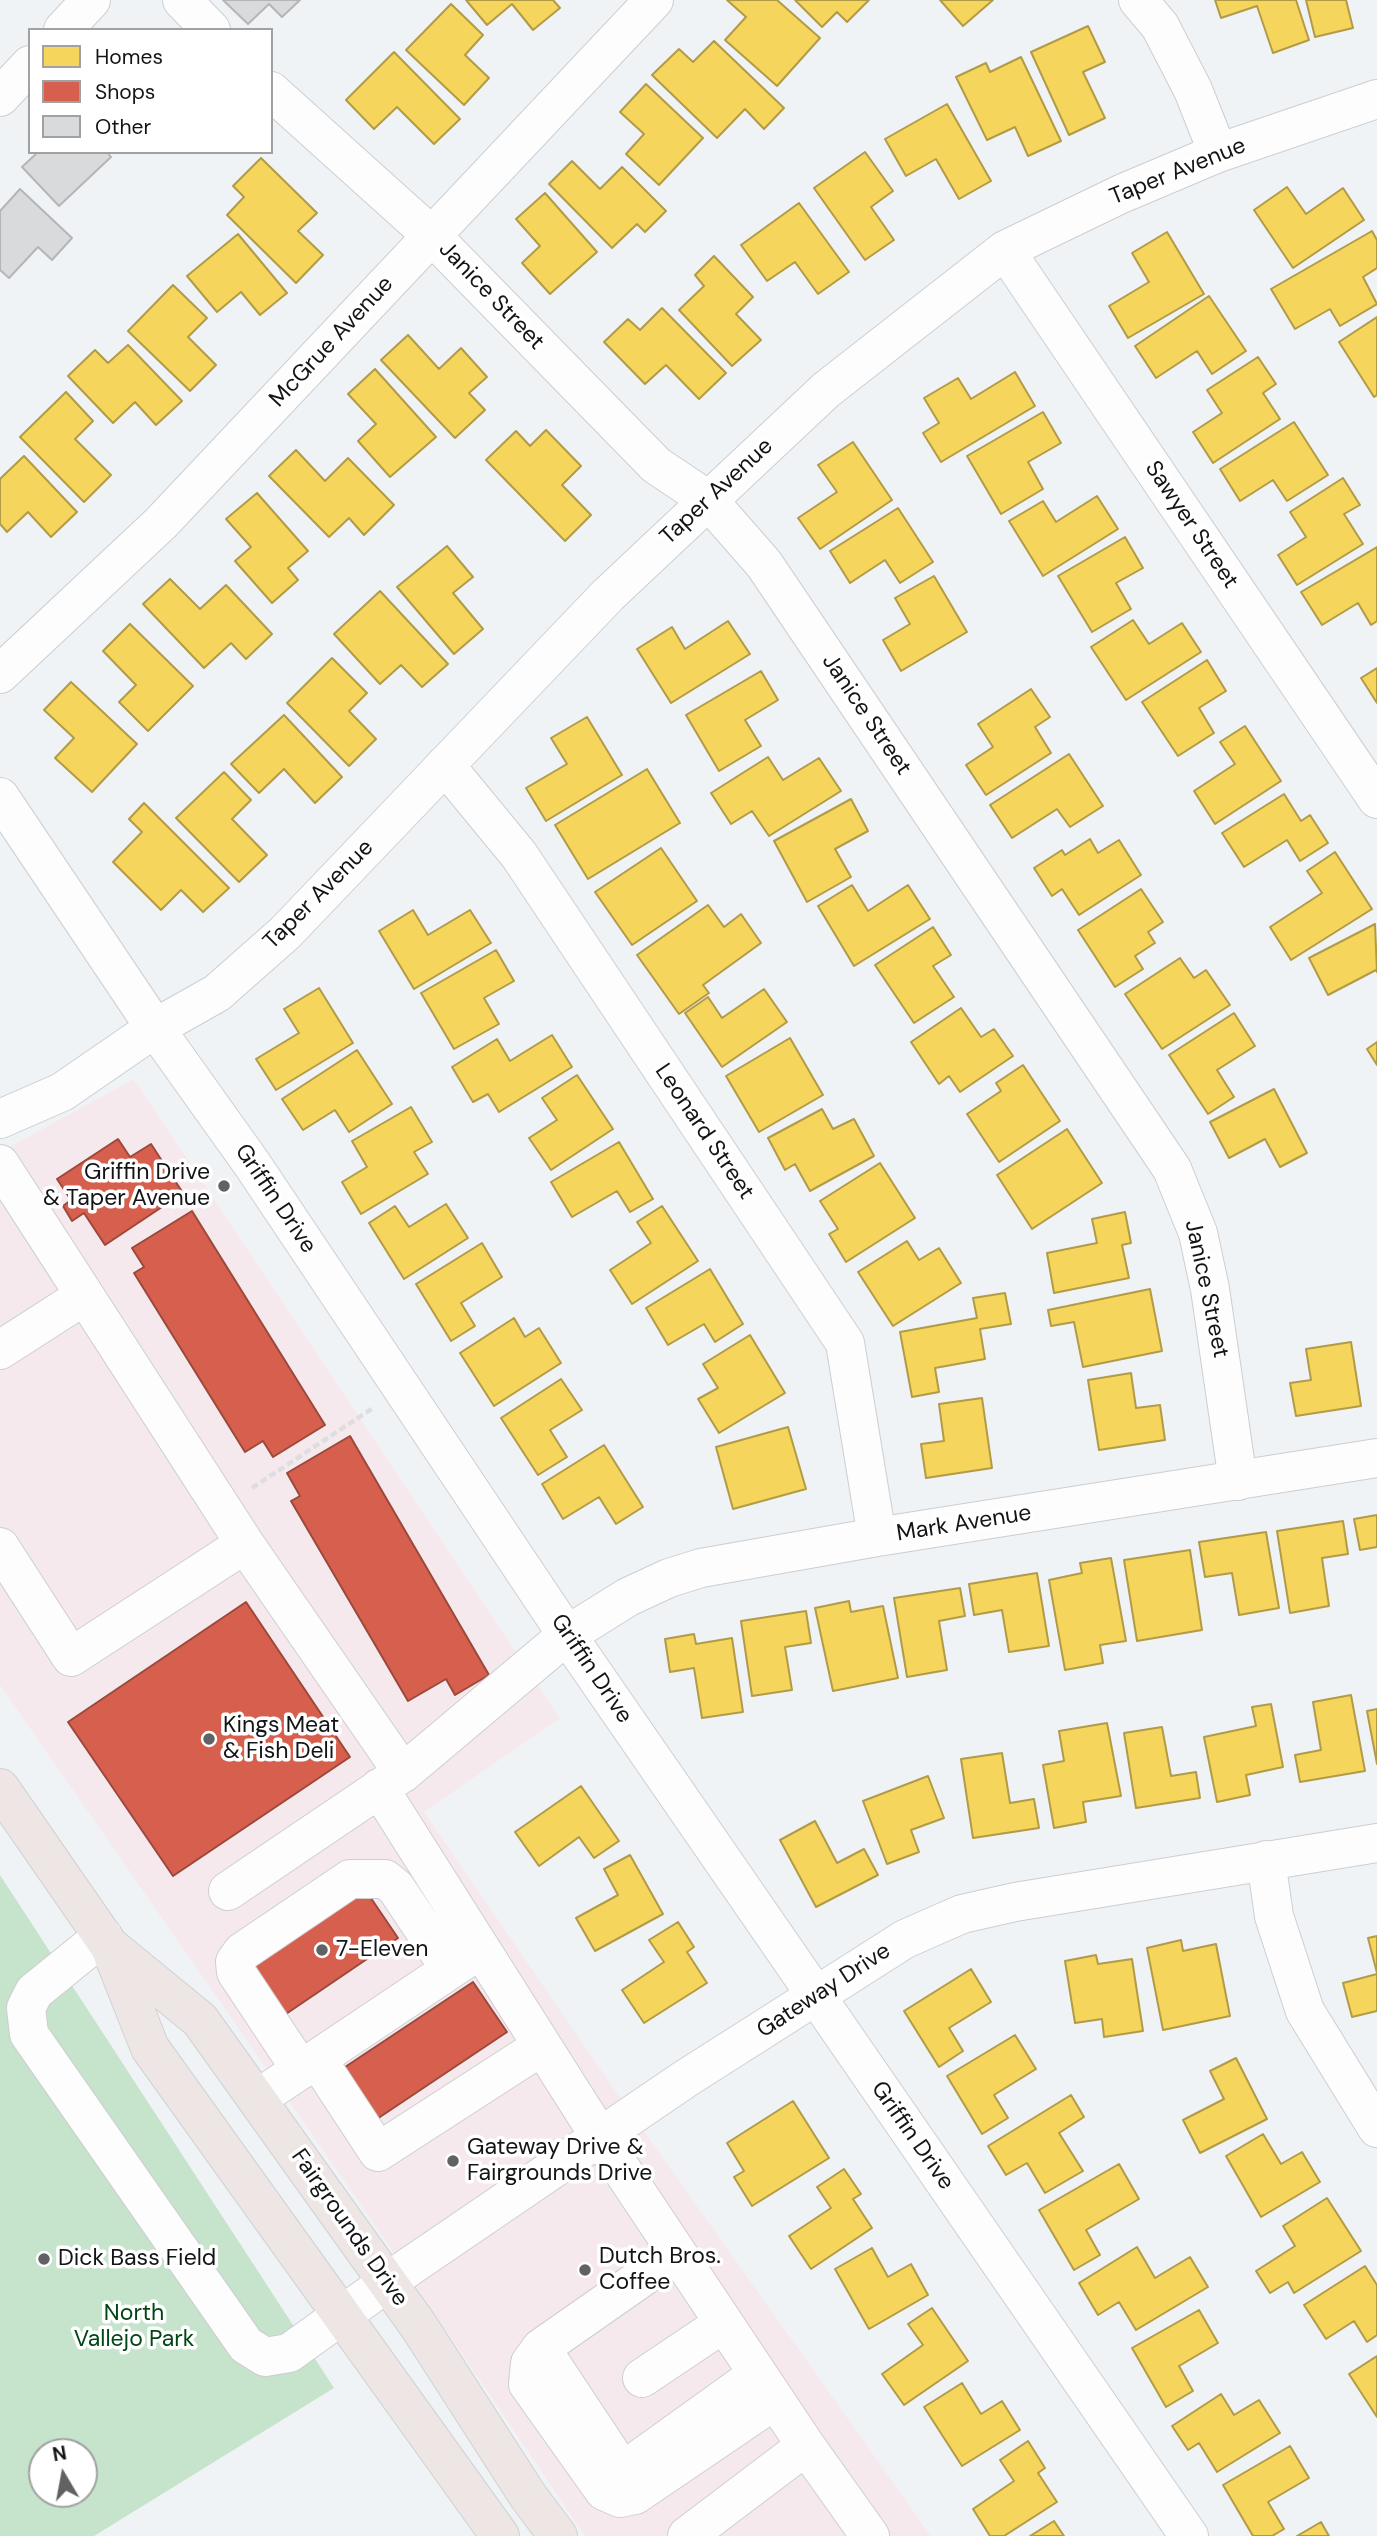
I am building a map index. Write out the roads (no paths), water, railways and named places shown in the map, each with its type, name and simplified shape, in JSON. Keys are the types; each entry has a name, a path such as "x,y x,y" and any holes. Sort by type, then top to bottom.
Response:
{"main road":[{"name":"Fairgrounds Drive","path":"0,1787 107,1942 150,2048 500,2536"},
{"name":"Fairgrounds Drive","path":"107,1942 200,2020 387,2282 528,2496 558,2536"}],"street":[{"path":"65,28 91,0"},
{"path":"182,0 209,28"},
{"name":"McGrue Avenue","path":"0,674 161,523 654,0"},
{"path":"1138,0 1160,26 1193,90 1218,153"},
{"path":"0,97 28,67"},
{"name":"Janice Street","path":"273,93 432,236 656,465 708,500 764,564 1171,1169 1198,1233 1210,1289 1238,1481"},
{"name":"Taper Avenue","path":"0,1119 62,1092 155,1028 216,993 285,933 608,595 708,500 826,390 1006,250 1121,194 1218,153 1377,99"},
{"name":"Sawyer Street","path":"1006,250 1377,799"},
{"name":"Leonard Street","path":"445,765 519,855 845,1343 877,1537"},
{"name":"Griffin Drive","path":"0,797 403,1388 567,1635 1189,2536"},
{"path":"0,1164 245,1544 391,1780 465,1959"},
{"path":"0,1350 84,1296"},
{"name":"Mark Avenue","path":"228,1891 391,1780 567,1635 628,1597 669,1578 701,1567 877,1537 1377,1458"},
{"path":"0,1548 71,1657 245,1544"},
{"name":"Gateway Drive","path":"107,1942 34,1992 26,2008 29,2034 246,2345 265,2357 289,2353 387,2282 600,2137 905,1939 962,1914 1015,1902 1377,1843"},
{"path":"1266,1860 1274,1916 1305,2011 1377,2128"},
{"path":"542,2046 378,2152 236,1972 235,1962 242,1952 350,1879 386,1879 396,1888 465,1959 542,2046 806,2446 870,2536"},
{"path":"257,2099 465,1959"},
{"path":"677,2253 541,2348 530,2363 528,2384 604,2491 620,2498 635,2495 767,2387"},
{"path":"642,2378 724,2323"},
{"path":"687,2536 806,2446"}],"place":[{"name":"Griffin Drive & Taper Avenue","path":"224,1186"},
{"name":"Kings Meat & Fish Deli","path":"209,1739"},
{"name":"7-Eleven","path":"322,1950"},
{"name":"Gateway Drive & Fairgrounds Drive","path":"453,2161"},
{"name":"Dick Bass Field","path":"44,2259"},
{"name":"Dutch Bros. Coffee","path":"585,2270"}],"park label":[{"name":"North Vallejo Park","path":"134,2327"}]}
